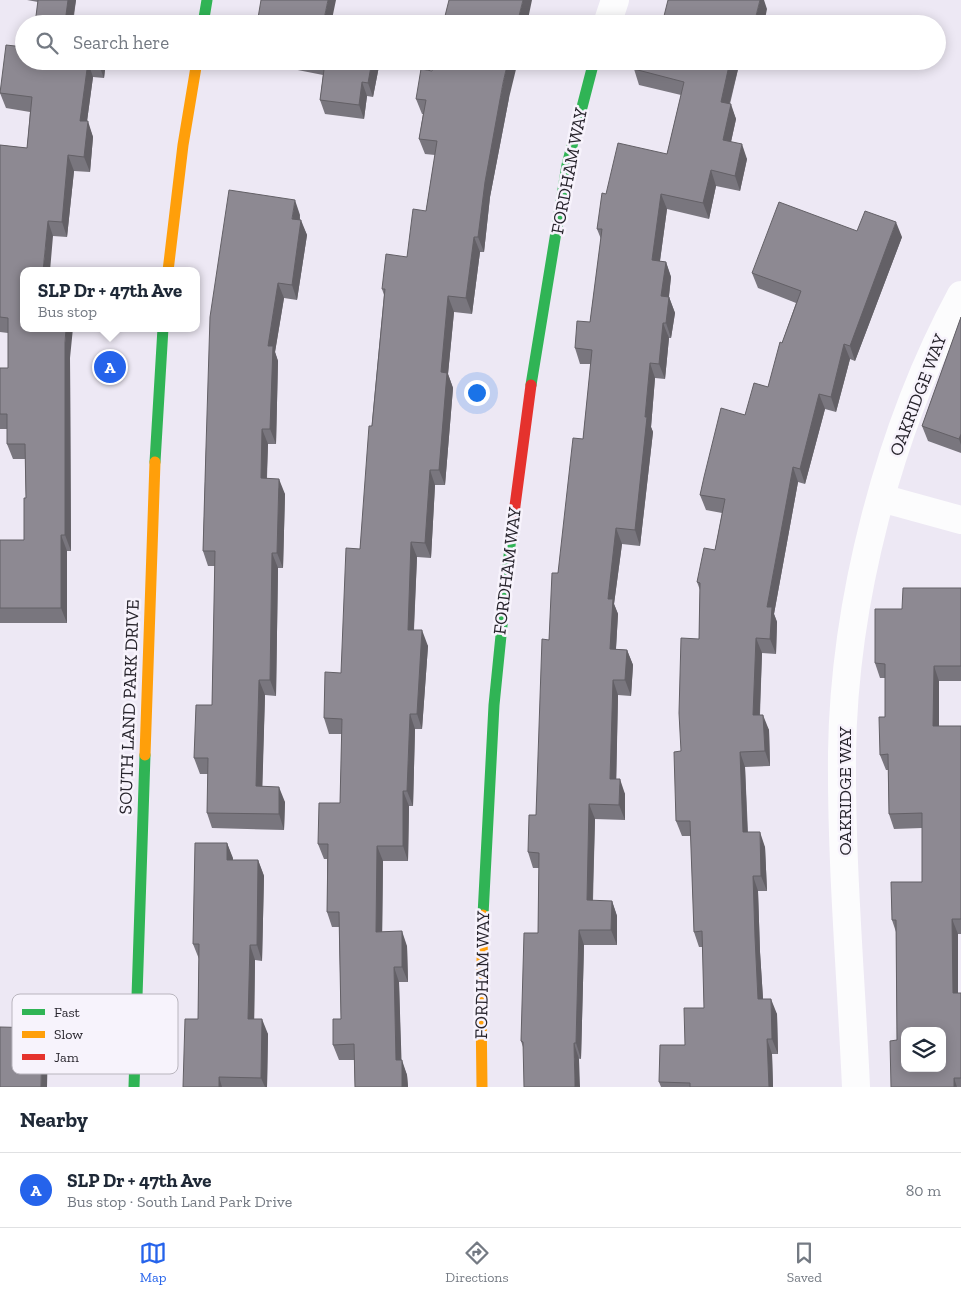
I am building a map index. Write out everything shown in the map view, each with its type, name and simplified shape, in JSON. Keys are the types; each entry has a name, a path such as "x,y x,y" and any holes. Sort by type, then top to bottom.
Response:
{"street":[{"path":"204,15 207,0"},
{"path":"610,15 615,0"},
{"path":"168,267 183,145 196,70"},
{"name":"FORDHAM WAY","path":"482,1087 480,1017 485,819 494,688 507,556 525,426 566,166 592,70"},
{"name":"OAKRIDGE WAY","path":"856,1087 844,842 842,751 849,660 864,570 881,498 922,378 961,296"},
{"name":"SOUTH LAND PARK DRIVE","path":"137,994 156,420 163,332"},
{"path":"881,498 961,520"},
{"name":"SOUTH LAND PARK DRIVE","path":"134,1074 134,1087"}],"building":[{"path":"38,0 68,0 66,15 36,15"},
{"path":"261,0 328,0 325,15 258,15"},
{"path":"449,0 523,0 519,15 445,15"},
{"path":"668,0 760,0 756,15 664,15"},
{"path":"6,45 15,46 15,70 87,70 80,121 88,121 84,157 68,155 62,222 48,221 43,267 20,267 20,332 66,332 65,535 61,535 61,608 0,608 0,540 24,540 24,498 26,498 25,444 7,444 7,414 0,414 0,368 8,368 8,318 0,317 0,145 27,148 32,97 0,93"},
{"path":"324,70 370,70 368,83 362,82 359,105 320,100"},
{"path":"421,70 506,70 485,182 478,237 474,237 466,298 448,296 441,372 447,373 439,470 430,470 425,543 411,542 408,630 422,630 417,714 410,714 407,791 403,791 403,846 377,846 376,932 402,931 402,967 394,967 396,1060 402,1060 402,1087 355,1087 354,1044 333,1045 333,1019 341,1019 339,912 327,912 328,844 318,844 319,803 340,803 342,719 324,718 325,672 341,673 346,548 360,549 369,426 372,426 385,289 382,289 386,254 407,257 413,209 426,211 437,141 419,139 426,100 416,99"},
{"path":"638,70 728,70 721,102 731,104 723,140 742,144 735,176 711,170 703,203 661,194 652,260 666,262 661,296 669,297 666,323 663,323 659,364 650,363 645,417 647,417 635,530 616,528 608,599 613,599 610,649 627,650 625,680 613,680 610,779 620,779 619,805 589,804 587,900 612,901 611,930 579,930 576,1043 574,1043 575,1087 524,1087 523,1042 521,1041 524,933 538,933 539,853 528,852 529,815 536,815 542,639 549,640 552,573 558,573 573,438 583,439 592,350 575,348 577,321 590,322 602,229 597,229 602,193 606,194 618,143 667,154 684,82"},
{"path":"229,190 295,200 292,219 301,220 292,285 278,283 268,346 273,346 270,429 262,429 261,478 279,479 277,553 272,553 270,680 259,680 256,786 279,787 279,814 207,813 208,758 194,758 196,705 212,705 215,551 203,551 210,317"},
{"path":"779,202 857,231 865,211 896,222 850,346 844,344 831,397 819,394 800,469 793,467 767,607 772,607 770,639 756,638 753,715 763,715 765,751 740,752 743,832 760,832 761,876 753,876 755,937 758,999 771,999 772,1039 767,1039 769,1087 690,1087 690,1083 659,1082 660,1045 685,1045 684,1008 704,1008 702,931 694,932 690,821 676,821 674,752 681,751 679,713 681,638 699,639 700,583 697,582 704,548 715,550 725,499 700,495 721,408 745,415 754,383 768,387 780,342 782,343 801,291 752,273"},
{"path":"961,317 961,434 959,439 922,426"},
{"path":"903,588 961,588 961,666 934,666 933,726 961,726 961,919 952,919 953,993 961,993 961,1078 954,1078 954,1087 891,1087 890,1041 897,1040 896,920 892,920 891,882 922,882 922,813 889,814 888,754 880,755 879,717 885,717 885,664 875,663 875,609 902,609"},
{"path":"195,843 227,843 227,860 258,860 257,945 250,945 248,1019 262,1019 261,1078 219,1077 219,1087 183,1087 185,1019 198,1019 199,944 193,944"},
{"path":"0,1027 12,1027 12,1074 41,1074 41,1087 0,1087"}],"traffic: fast":[{"path":"204,15 207,0"},
{"path":"531,385 567,165 592,70"},
{"path":"155,462 163,332"},
{"path":"483,915 494,705 511,536"},
{"path":"137,994 145,755"},
{"path":"134,1074 134,1087"}],"traffic: slow":[{"path":"168,267 183,145 196,70"},
{"path":"145,755 155,462"},
{"path":"482,1087 483,915"}],"traffic: jam":[{"path":"511,536 531,385"}],"place":[{"name":"SLP Dr + 47th Ave","path":"110,367"}]}
